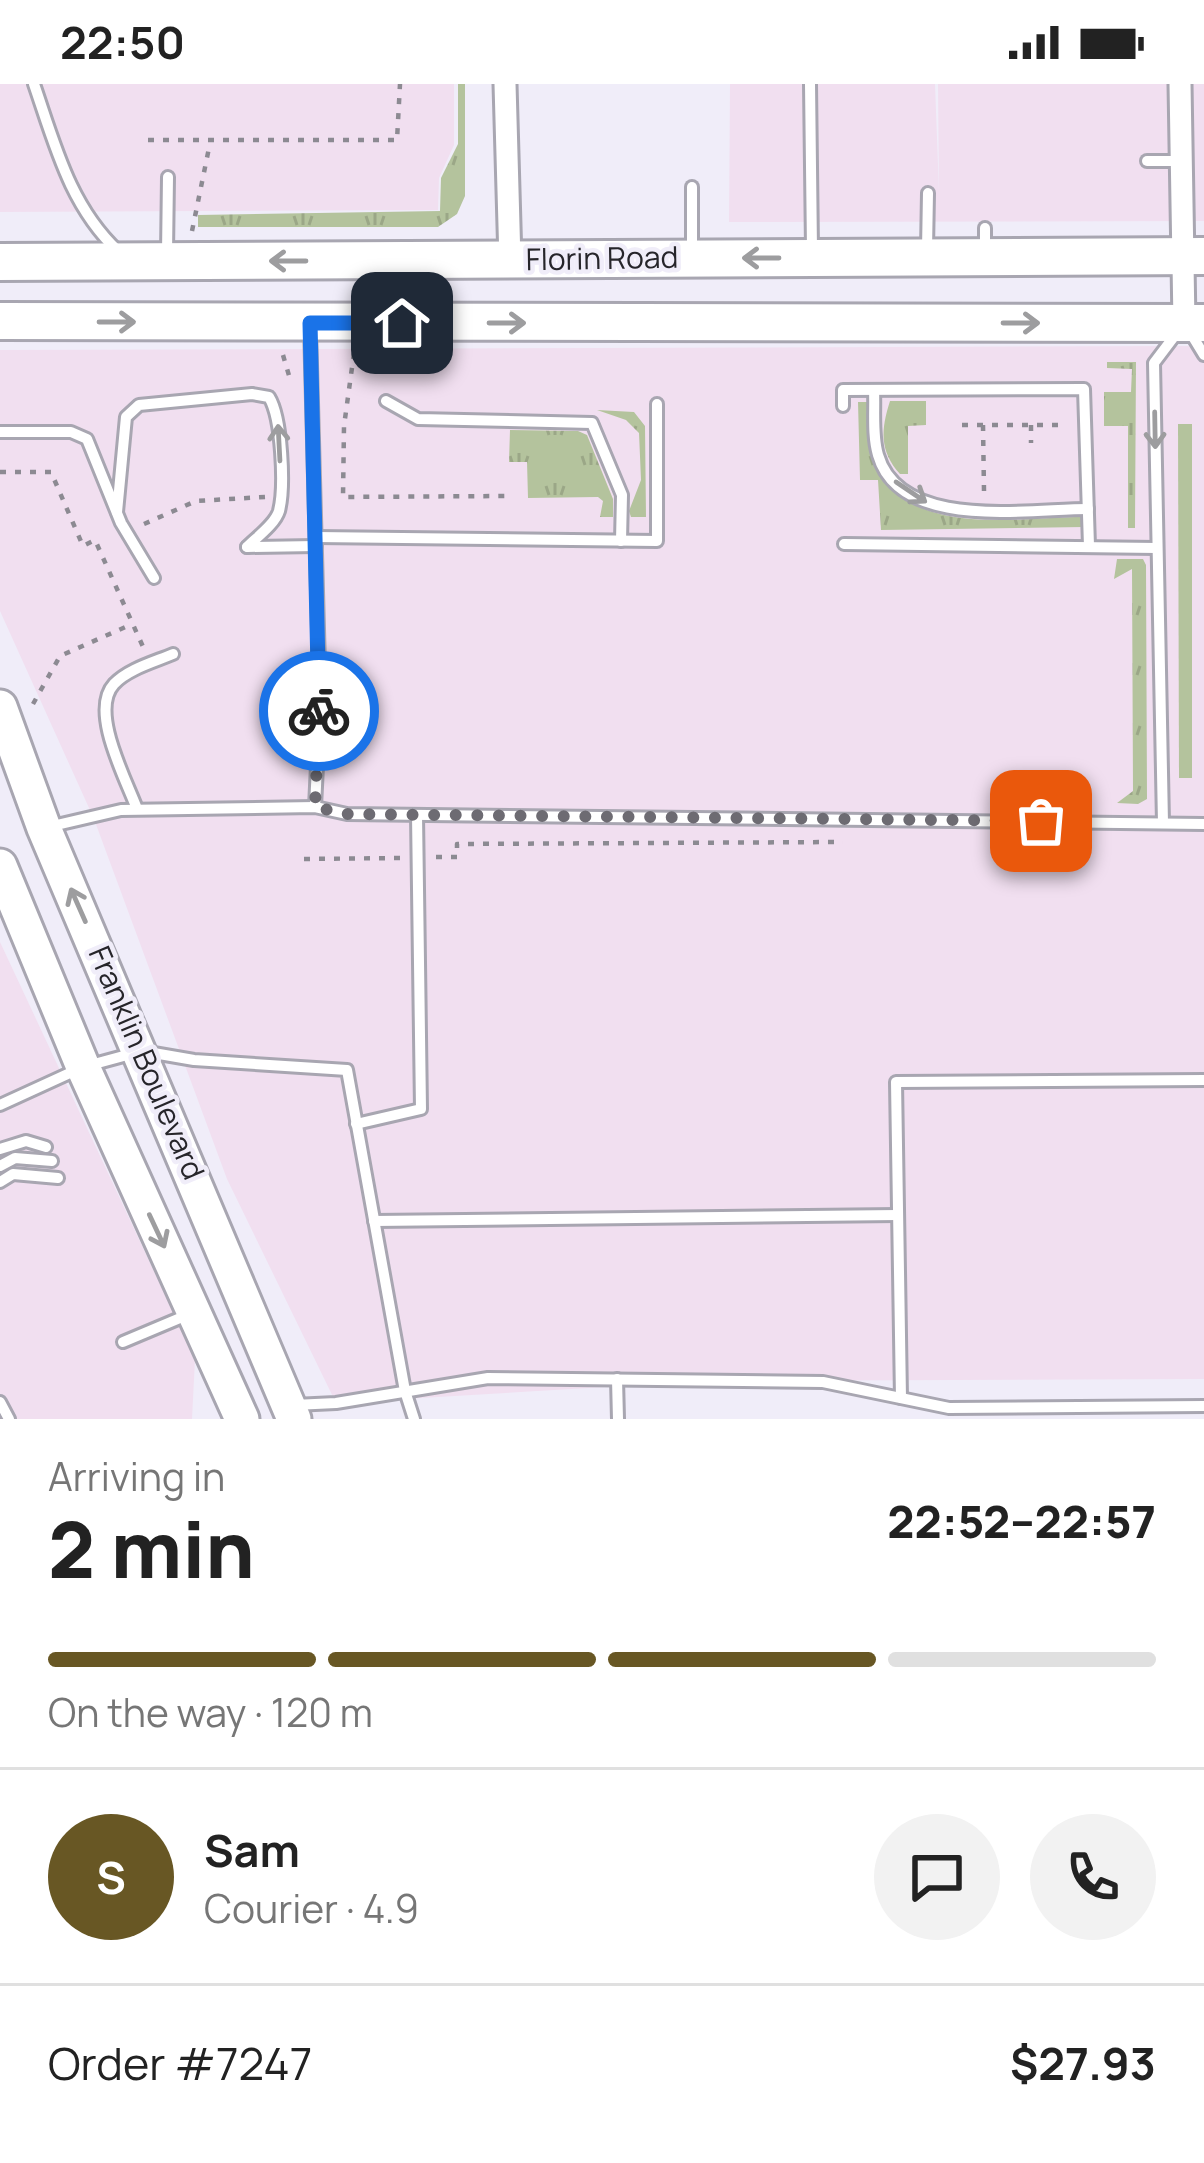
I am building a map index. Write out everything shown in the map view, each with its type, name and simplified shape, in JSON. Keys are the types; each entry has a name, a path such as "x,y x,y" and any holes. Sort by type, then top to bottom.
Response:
{"main road":[{"name":"Florin Road","path":"0,262 927,257 985,242 1194,256"},
{"path":"0,321 1194,323"},
{"name":"Franklin Boulevard","path":"16,706 44,828 291,1412"},
{"name":"Franklin Boulevard","path":"0,866 82,1067 242,1419"}],"street":[{"path":"505,84 510,261"},
{"path":"1180,84 1182,161 1194,256 1194,323"}],"lane":[{"path":"34,84 70,188 96,230 130,262"},
{"path":"810,84 812,258"},
{"path":"1147,161 1182,161"},
{"path":"167,262 168,177"},
{"path":"692,187 692,258"},
{"path":"927,257 928,193"},
{"path":"310,323 320,704 315,807"},
{"path":"1163,823 1154,363 1194,323 1204,355"},
{"path":"874,389 878,457 910,497 944,509 1088,509"},
{"path":"843,406 843,390 1084,389 1089,546"},
{"path":"116,512 125,417 139,405 252,394 269,397 277,410 280,496 278,516 248,547 316,542 657,542 657,404"},
{"path":"386,401 418,419 592,424 622,495 621,541"},
{"path":"0,432 71,432 87,439 116,512 154,578"},
{"path":"844,544 1157,548"},
{"path":"137,809 103,708 115,682 173,654"},
{"path":"44,828 137,809 315,807 346,814 1204,824"},
{"path":"356,1124 421,1109 417,815"},
{"path":"0,1105 82,1067 142,1051 194,1060 346,1070 414,1419"},
{"path":"902,1398 896,1082 1204,1080"},
{"path":"0,1149 26,1141 46,1148"},
{"path":"0,1166 15,1158 52,1161"},
{"path":"0,1182 13,1174 58,1178"},
{"path":"374,1221 898,1215"},
{"path":"123,1342 194,1312"},
{"path":"291,1412 488,1378 823,1382 949,1408 1204,1406"},
{"path":"617,1379 618,1419"},
{"path":"0,1402 9,1419"}],"path":[{"path":"148,140 397,140 400,84"},
{"path":"192,231 211,140"},
{"path":"356,341 344,426 343,497 505,496"},
{"path":"1031,424 1031,443"},
{"path":"962,425 1070,425"},
{"path":"983,425 984,499"},
{"path":"0,472 51,472 82,546 95,540 98,545 150,664"},
{"path":"315,494 343,493"},
{"path":"98,545 196,500 280,496"},
{"path":"16,706 60,656 133,624"},
{"path":"304,859 457,857 457,844 856,842"}],"shaded area":[{"path":"0,84 454,84 454,145 439,178 438,210 0,212"},
{"path":"730,84 935,84 939,192 938,84 1204,84 1204,221 729,222"},
{"path":"1204,346 1204,1379 706,1381 336,1403 227,1179 94,819 0,611 0,350"},
{"path":"0,942 195,1359 192,1419 0,1419"}],"green space":[{"path":"458,84 465,84 465,196 457,214 438,227 198,227 198,215 440,211 441,178 458,144"},
{"path":"1107,362 1136,362 1135,528 1128,528 1128,426 1104,426 1104,392 1131,392 1132,369 1107,368"},
{"path":"890,401 926,401 926,425 908,426 908,474 900,474 885,448"},
{"path":"858,402 867,402 873,458 888,484 909,502 964,518 1083,517 1084,527 881,530 878,480 860,480"},
{"path":"597,410 634,412 645,426 646,517 631,517 629,511 641,480 639,433 626,420"},
{"path":"1178,424 1192,424 1192,778 1179,778"},
{"path":"510,430 587,435 613,499 613,517 600,517 603,501 598,497 528,498 527,462 509,462"},
{"path":"1117,559 1143,559 1146,565 1147,799 1138,804 1117,803 1133,791 1132,569 1114,579"}],"way so far":[{"path":"319,711 315,807 346,814 1041,821"}],"route":[{"path":"319,711 310,323 402,323"}]}
